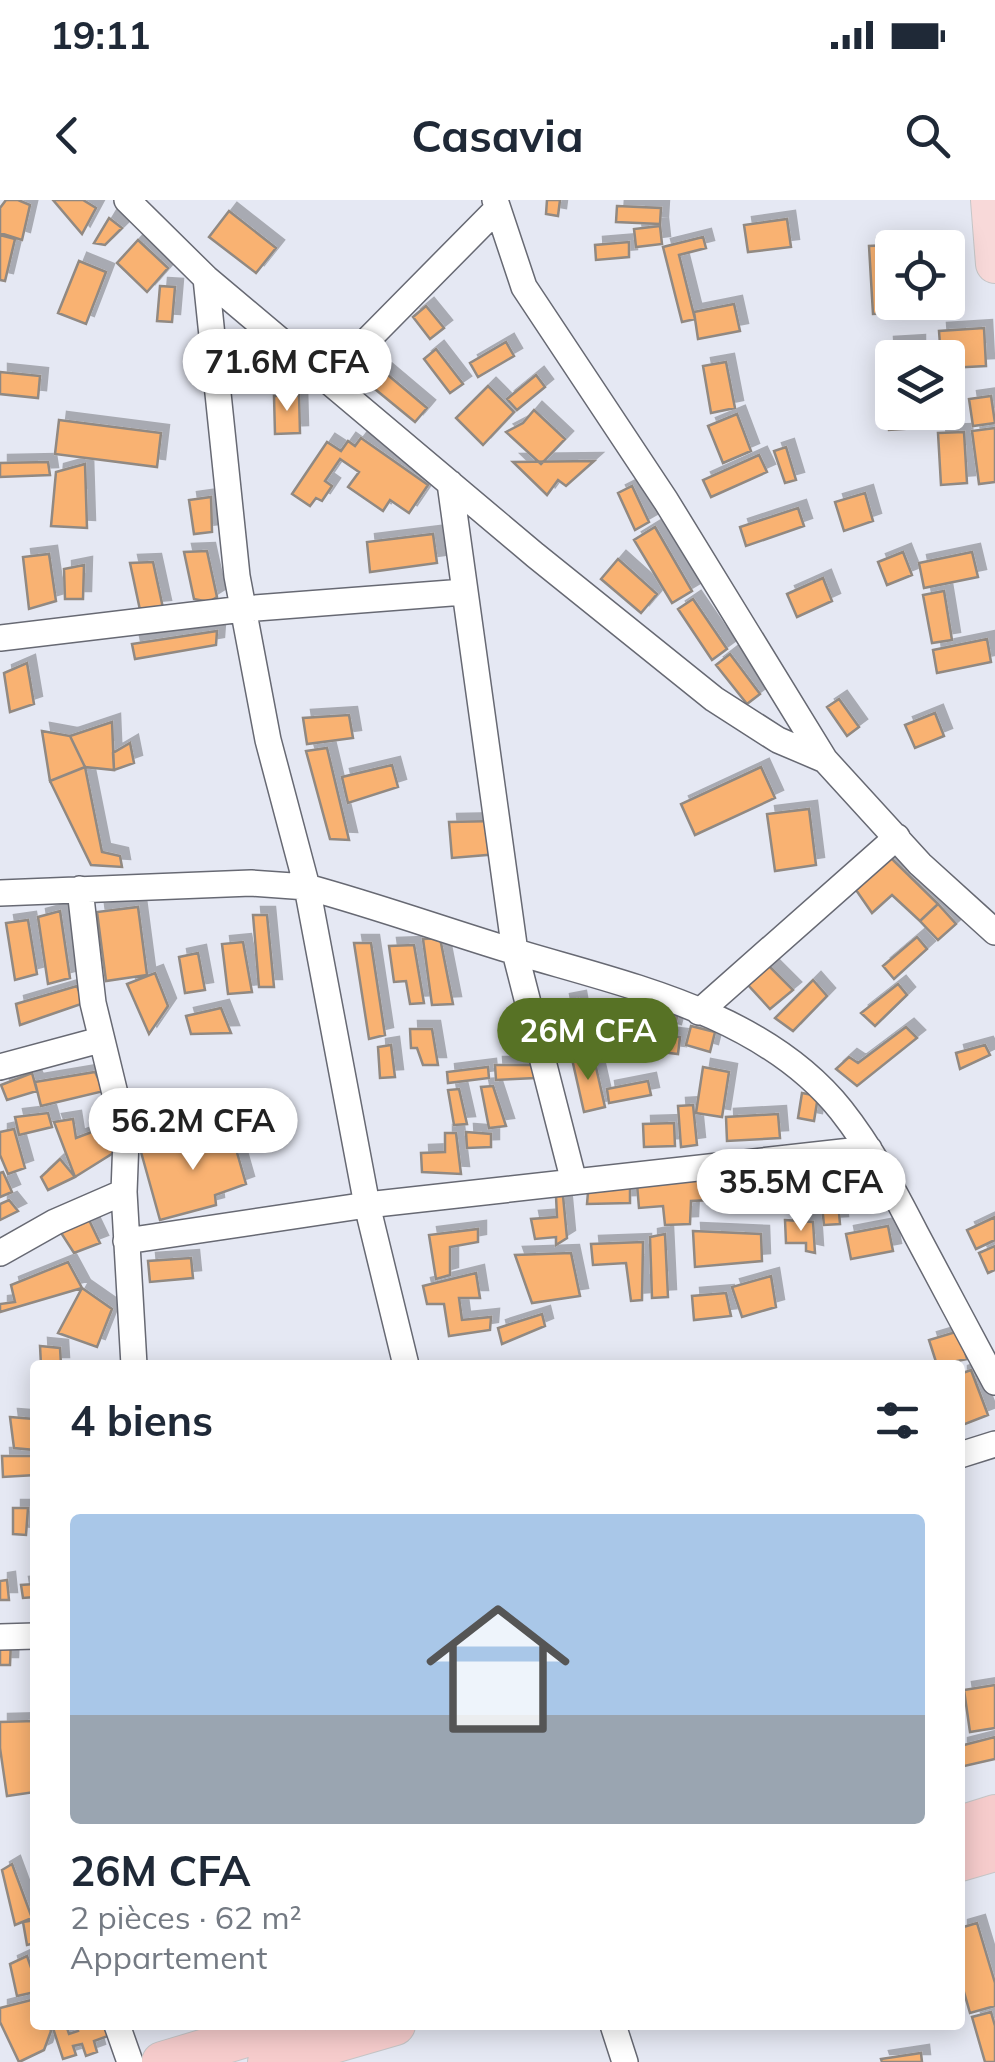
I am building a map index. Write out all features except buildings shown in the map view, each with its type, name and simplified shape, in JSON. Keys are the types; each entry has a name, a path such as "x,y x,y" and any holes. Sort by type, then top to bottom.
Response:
{"highway":[{"path":"965,1825 995,1816"},
{"path":"965,1860 995,1851"},
{"path":"162,2062 269,2030"},
{"path":"268,2062 378,2030"}],"main road":[{"path":"990,200 995,264"}],"street":[{"path":"126,200 206,278 714,699 778,740 824,760"},
{"path":"328,380 496,205 524,288 666,501 824,760 920,864 995,932"},
{"path":"206,278 243,609 268,740 307,887 366,1205 405,1360"},
{"path":"450,483 515,952 574,1182"},
{"path":"0,638 243,609 464,592"},
{"path":"699,1012 897,837"},
{"path":"0,893 250,883 307,887 699,1012 769,1044 840,1109 869,1150 995,1382"},
{"path":"80,889 100,1040 126,1139 124,1192 134,1360"},
{"path":"0,1066 100,1040"},
{"path":"126,1241 366,1205 869,1150"},
{"path":"0,1253 68,1216 124,1192"},
{"path":"965,1453 995,1444"},
{"path":"0,1637 30,1636"},
{"path":"119,2030 130,2062"},
{"path":"614,2030 624,2062"}]}
